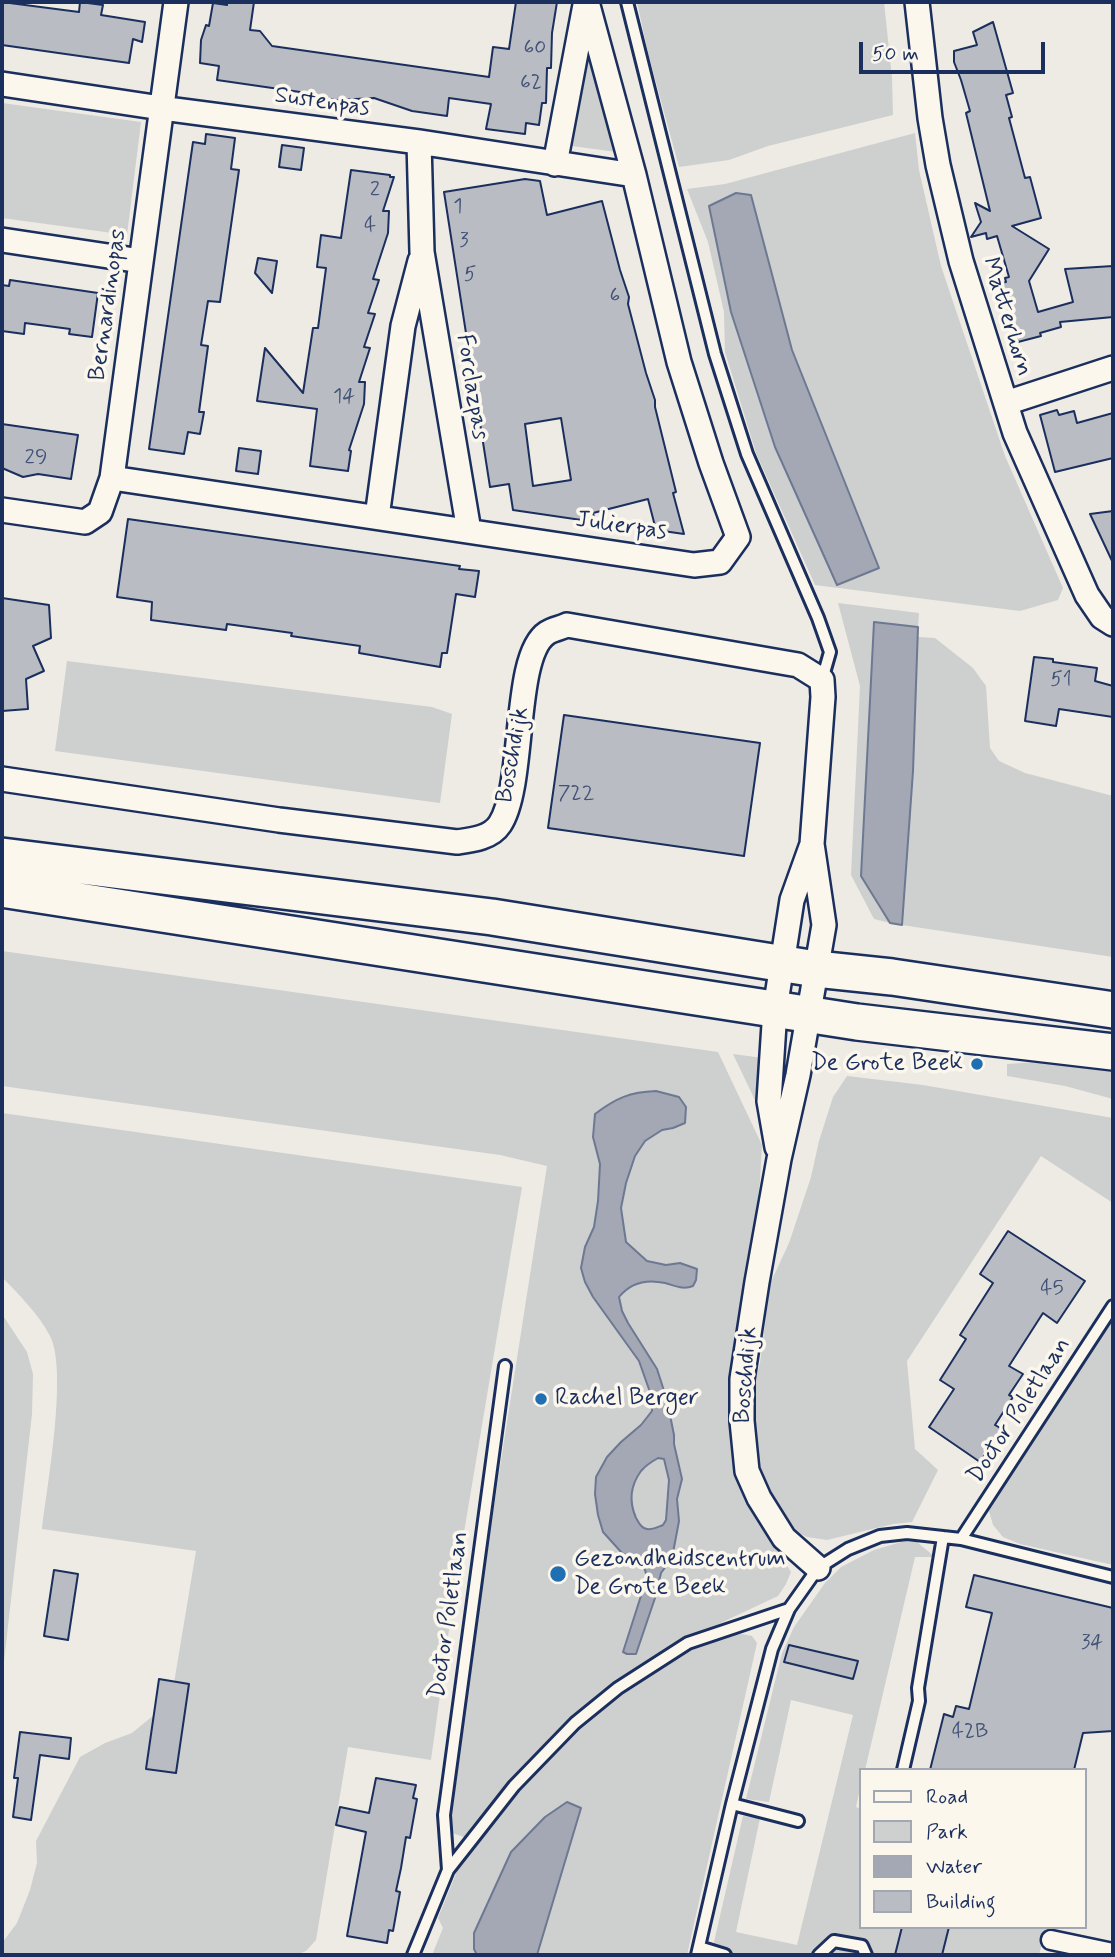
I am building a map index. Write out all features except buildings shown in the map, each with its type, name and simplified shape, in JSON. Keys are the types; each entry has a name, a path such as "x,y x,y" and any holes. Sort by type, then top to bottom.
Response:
{"main road":[{"path":"2,856 492,918 817,969 892,977 1113,1010"},
{"path":"2,889 792,1012 1113,1052"}],"street":[{"name":"Bernardinopas","path":"2,510 85,522 100,512 112,478 176,2"},
{"path":"555,164 586,2"},
{"path":"586,2 634,175"},
{"name":"Matterhorn","path":"917,2 938,165 961,261 1015,433 1087,595 1102,617 1113,624"},
{"name":"Sustenpas","path":"2,84 634,175"},
{"name":"Forclazpas","path":"419,142 422,251 469,531"},
{"name":"Julierpas","path":"112,478 694,565 720,562 738,537 679,362 634,175"},
{"path":"2,240 141,261"},
{"name":"Forclazpas","path":"377,517 403,326 422,251"},
{"path":"1006,404 1113,368"},
{"name":"Boschdijk","path":"2,779 279,820 457,842 479,839 499,826 509,801 530,656 545,634 567,625 798,665 822,680 812,844 824,925 817,969 792,1012 769,1101 779,1159"},
{"name":"Boschdijk","path":"812,844 792,900 782,963 792,1012 798,1075 779,1159 757,1282 742,1378 742,1421 747,1471 759,1498 784,1538 818,1568"},
{"path":"1051,1940 1113,1953"}],"lane":[{"path":"627,2 715,354 747,454 830,652 822,680"},
{"name":"Doctor Poletlaan","path":"961,1539 1113,1306"},
{"name":"Doctor Poletlaan","path":"448,1870 444,1815 505,1366"},
{"path":"725,1955 698,1951 732,1804 772,1649 789,1609 818,1568 848,1549 880,1536 907,1533 961,1539 1113,1577"},
{"path":"903,1768 919,1700 918,1688 943,1537"},
{"name":"Doctor Poletlaan","path":"413,1955 448,1870 514,1786 575,1723 618,1688 688,1643 789,1609"},
{"path":"732,1804 798,1821"},
{"path":"819,1955 834,1941 862,1946 866,1955"}],"green space":[{"path":"637,2 884,2 893,115 768,146 729,160 679,167"},
{"path":"587,35 616,152 572,146"},
{"path":"2,103 141,122 127,235 2,218"},
{"path":"915,133 919,170 941,266 1005,456 1063,588 1058,600 1020,611 815,585 756,453 725,352 724,312 708,242 687,189 725,184","holes":["751,195 792,350 864,532 775,447 731,312 709,207"]},
{"path":"838,603 919,613 918,627 874,622 861,876 890,923 874,919 851,875 860,686"},
{"path":"918,637 935,638 973,668 986,686 990,748 999,761 1025,773 1113,796 1113,957 902,925 913,771"},
{"path":"67,661 432,707 452,714 440,803 55,751"},
{"path":"2,951 718,1052 762,1145 750,1262 742,1482 757,1520 791,1572 786,1584 778,1596 625,1675 537,1754 467,1838 452,1833 447,1819 449,1794 547,1166 500,1155 2,1086","holes":["609,1103 673,1128 662,1130 645,1141 635,1156 621,1208 626,1242 648,1261 666,1265 680,1263 685,1289 656,1282 640,1282 627,1287 619,1297 628,1323 657,1369 667,1400 682,1479 677,1499 679,1521 672,1558 661,1573 636,1653 627,1654 623,1651 647,1577 637,1560 622,1553 603,1532 595,1494 621,1442 641,1425 652,1411 651,1395 639,1361 593,1297 585,1247 594,1227 598,1201 600,1164 593,1137 595,1114"]},
{"path":"733,1054 763,1058 762,1115"},
{"path":"1053,1061 1113,1069 1113,1099 1065,1086 1007,1076 1007,1064"},
{"path":"847,1076 923,1085 1113,1118 1113,1203 1041,1156 907,1361 915,1449 938,1470 912,1522 827,1540 807,1537 792,1530 778,1515 756,1464 749,1401 760,1363 770,1284 789,1243 833,1097"},
{"path":"2,1113 522,1187 455,1586 431,1760 348,1747 316,1940 306,1951 296,1955 2,1955 2,1943 17,1923 30,1890 37,1863 36,1841 80,1757 105,1743 132,1733 171,1701 196,1551 42,1529 55,1430 55,1353 50,1336 40,1320 2,1277"},
{"path":"2,1314 27,1352 33,1374 32,1414 2,1679"},
{"path":"1113,1320 1113,1565 1020,1544 1003,1537 993,1525 989,1511 995,1488"},
{"path":"658,1458 664,1459 669,1480 666,1520 663,1525 647,1529 636,1518 632,1492 643,1469"},
{"path":"905,1541 917,1542 935,1557 915,1557 865,1768 860,1768 860,1789 856,1807 860,1809 860,1929 1046,1929 1039,1955 711,1955 743,1816 760,1818 736,1932 797,1945 853,1715 791,1700 769,1802 746,1799 782,1653 794,1627 825,1583 841,1567 874,1550"},
{"path":"724,1635 752,1636 757,1643 687,1955 537,1955 581,1809 511,1852 474,1933 474,1949 477,1955 432,1955 443,1928 438,1918 457,1871 518,1789 569,1734 605,1702 672,1659"}],"water":[{"path":"736,193 751,195 792,350 879,568 837,585 775,447 731,312 709,206"},
{"path":"874,622 918,627 913,771 902,925 890,923 861,876"},
{"path":"656,1091 679,1097 686,1107 685,1123 662,1130 645,1141 635,1156 621,1208 626,1242 647,1261 666,1265 680,1263 697,1269 693,1286 683,1288 646,1282 634,1285 619,1297 628,1323 657,1369 667,1400 682,1479 677,1499 679,1521 672,1558 661,1573 636,1654 627,1654 623,1652 647,1577 637,1561 622,1553 603,1532 595,1494 596,1477 607,1457 652,1411 651,1395 639,1361 593,1297 581,1268 585,1247 594,1227 598,1201 600,1164 593,1137 595,1114 631,1094","holes":["658,1458 664,1459 669,1480 666,1520 663,1525 653,1529 643,1528 634,1512 633,1488 645,1467"]},
{"path":"567,1802 581,1808 537,1955 477,1955 474,1949 474,1933 511,1852 545,1817"}],"place":[{"name":"De Grote Beek","path":"977,1064"},
{"name":"Rachel Berger","path":"541,1399"},
{"name":"Gezondheidscentrum De Grote Beek","path":"558,1574"}]}
